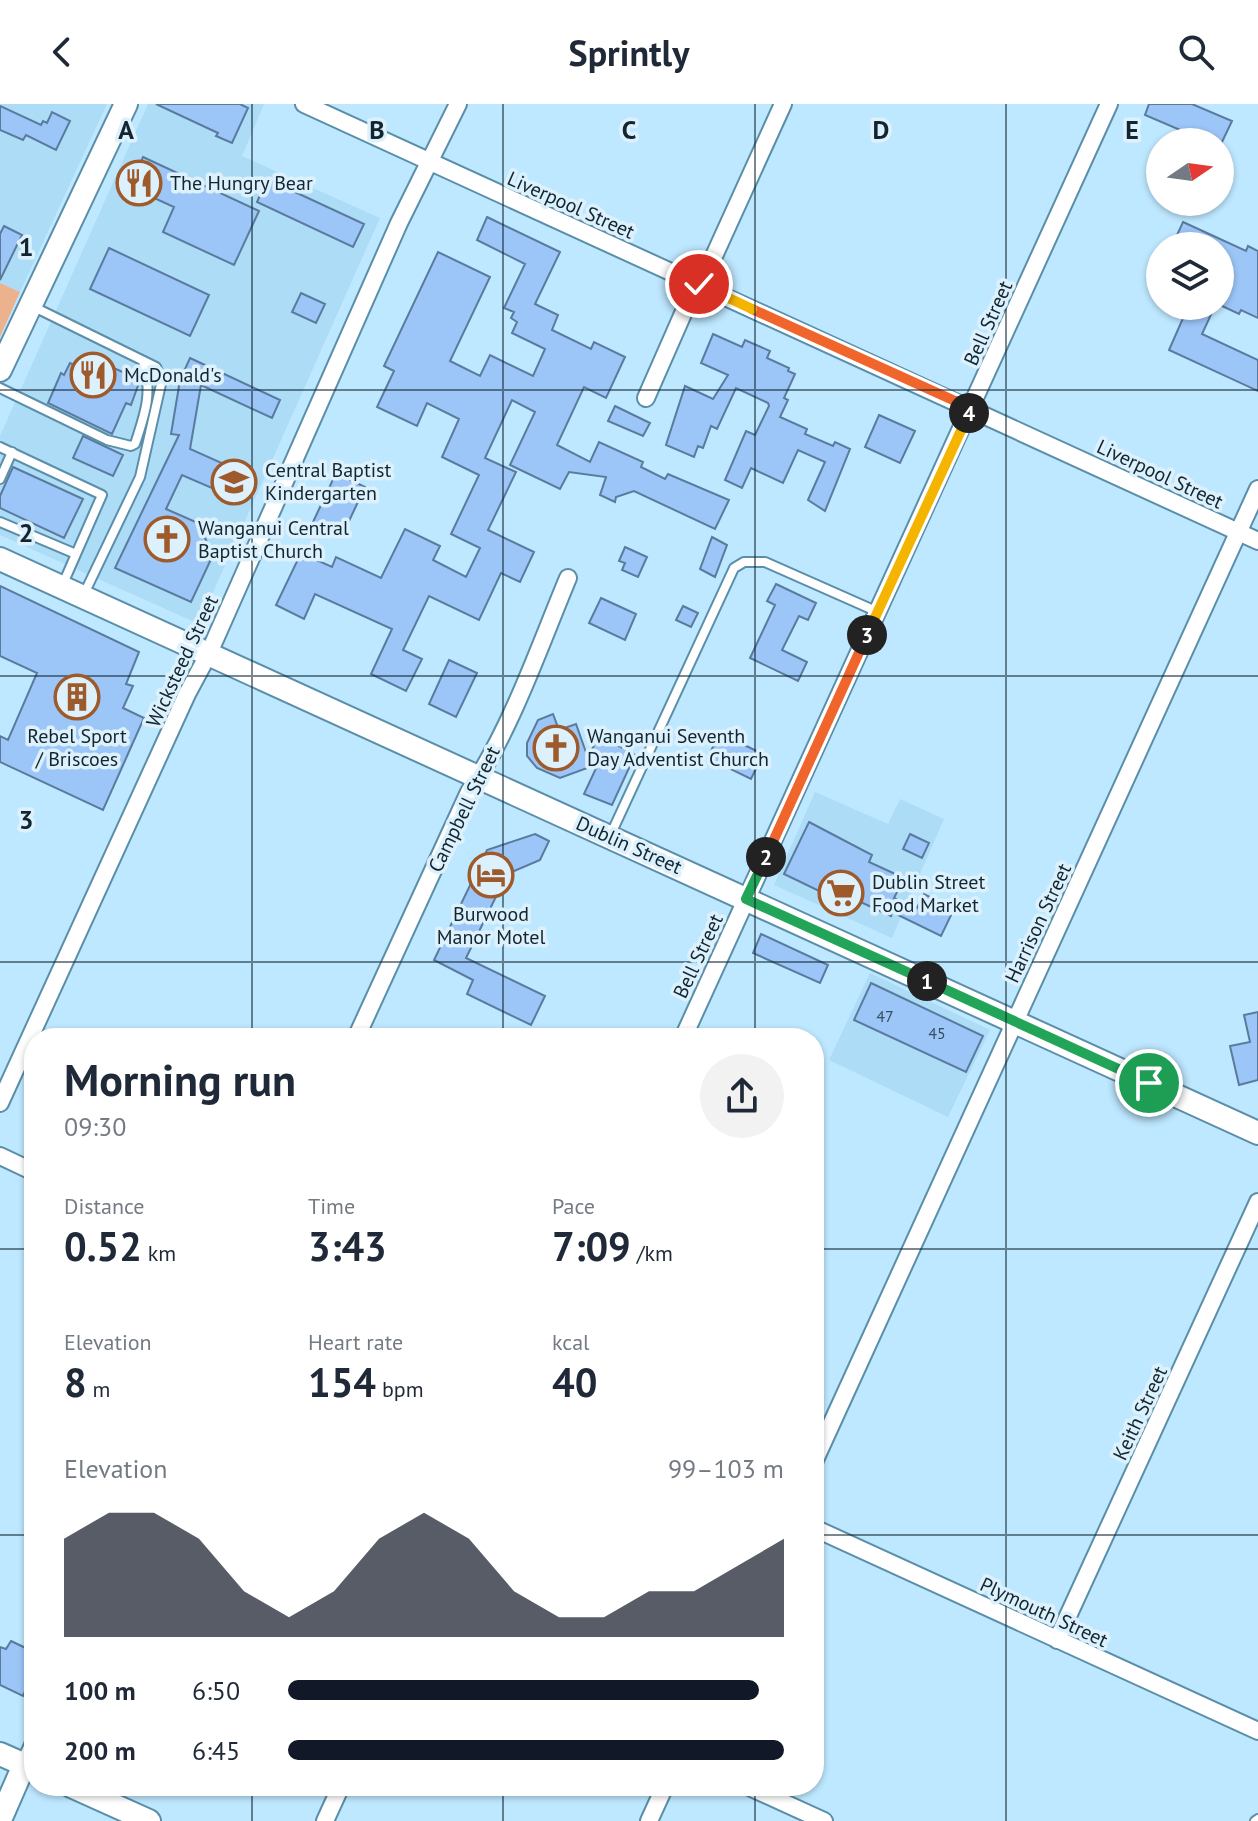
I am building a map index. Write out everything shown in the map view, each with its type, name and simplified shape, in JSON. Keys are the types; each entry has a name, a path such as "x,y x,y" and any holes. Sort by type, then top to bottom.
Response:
{"main road":[{"path":"0,370 126,104"},
{"name":"Dublin Street","path":"0,559 1258,1133"},
{"path":"0,1754 24,1765"},
{"path":"0,1820 24,1776"},
{"path":"93,1796 149,1821"}],"street":[{"name":"Liverpool Street","path":"304,104 329,109 431,162 1258,541"},
{"name":"Wicksteed Street","path":"34,1028 193,681 209,653 393,237 458,104"},
{"path":"646,398 689,300 783,104"},
{"name":"Bell Street","path":"688,1028 1109,104"},
{"name":"Harrison Street","path":"824,1440 1258,489"},
{"name":"Campbell Street","path":"361,1028 469,792 512,710 568,578"},
{"name":"Wicksteed Street","path":"0,1103 24,1051"},
{"path":"0,1156 24,1167"},
{"name":"Keith Street","path":"1057,1640 1258,1202"},
{"name":"Plymouth Street","path":"824,1533 1258,1731"},
{"path":"325,1821 336,1796"},
{"path":"649,1821 660,1796"},
{"path":"769,1796 824,1821"}],"lane":[{"path":"31,305 156,367 162,380 140,477 83,596"},
{"path":"0,388 107,440 131,446 135,444 144,419 150,383 143,360"},
{"path":"0,447 102,495 61,586"},
{"path":"0,479 12,452"},
{"path":"0,522 76,554"},
{"path":"610,837 734,568 744,562 765,562 878,612"}],"shaded area":[{"path":"0,104 107,104 20,292 0,283"},
{"path":"148,104 264,104 242,156 380,218 199,624 0,535 0,436"},
{"path":"0,283 20,292 0,337"},
{"path":"815,792 888,824 900,799 944,819 892,938 774,885"},
{"path":"870,973 990,1030 948,1117 829,1060"}],"building":[{"path":"156,104 240,104 248,108 232,143 216,136 218,133"},
{"path":"1149,104 1192,104 1232,121 1229,128 1175,128 1145,115"},
{"path":"0,106 41,125 43,121 47,123 52,112 70,121 56,150 26,135 23,140 0,130"},
{"path":"143,157 259,211 234,265 163,232 174,207 130,187"},
{"path":"267,179 364,224 353,247 257,202"},
{"path":"487,217 560,252 535,304 558,315 552,330 591,349 594,342 625,357 606,398 584,387 557,445 590,462 599,442 643,462 641,467 665,479 668,474 729,500 715,529 634,491 616,497 615,502 600,495 606,477 569,472 560,489 510,465 535,412 512,400 485,458 516,472 488,530 534,552 520,582 501,573 479,620 429,596 403,650 422,659 406,691 371,674 392,629 315,594 304,619 276,605 301,553 332,567 336,557 381,578 405,529 440,546 433,560 466,577 480,548 451,534 479,475 442,457 459,419 427,403 417,426 377,407 394,371 384,366 438,252 490,277 450,361 480,376 490,355 533,376 545,349 512,333 517,322 511,318 514,312 504,308 525,264 477,240"},
{"path":"1183,222 1205,232 1178,232"},
{"path":"4,226 22,235 0,280 0,234"},
{"path":"1234,245 1246,251 1248,246 1258,251 1258,318 1241,310 1239,314 1234,312"},
{"path":"109,248 209,295 190,336 90,289"},
{"path":"301,293 325,304 316,323 292,312"},
{"path":"1182,320 1208,320 1202,334 1258,360 1258,391 1169,350"},
{"path":"713,334 742,347 745,340 770,351 767,358 795,374 784,398 788,400 780,417 807,429 805,434 833,446 835,442 850,449 825,511 808,500 825,462 798,450 783,483 751,468 742,488 725,480 746,431 755,435 769,406 736,388 717,429 711,426 703,448 698,446 694,457 666,445 685,386 713,399 728,375 701,363"},
{"path":"190,358 280,400 272,418 201,385 190,449 253,477 242,501 182,475 166,509 198,523 213,555 191,602 115,568 179,435 171,434 180,380"},
{"path":"84,360 98,367 101,362 140,380 131,405 126,403 112,434 48,403 61,373 64,375 70,363 81,368"},
{"path":"615,406 650,423 643,436 608,421"},
{"path":"879,415 915,431 900,463 865,447"},
{"path":"83,436 123,455 113,476 73,458"},
{"path":"13,467 83,499 64,538 0,508 0,496"},
{"path":"336,473 365,487 342,536 313,522"},
{"path":"712,537 727,545 715,577 700,569"},
{"path":"625,547 647,557 638,577 622,570 625,563 619,561"},
{"path":"776,584 816,603 808,620 799,616 782,650 807,662 798,681 750,658 775,605 767,601"},
{"name":"Rebel Sport / Briscoes","path":"0,586 139,652 126,684 133,686 123,708 144,718 103,810 0,762 0,736 8,740 37,673 0,656"},
{"path":"601,598 636,614 625,640 589,623"},
{"path":"683,606 698,613 691,627 676,620"},
{"path":"449,660 477,673 456,717 429,704"},
{"path":"553,714 559,730 576,724 588,758 599,735 635,755 612,805 584,794 598,764 560,778 537,768 527,756 527,743 538,720"},
{"path":"719,733 763,754 751,779 708,758"},
{"path":"809,822 872,855 869,862 904,878 894,898 917,908 924,894 954,909 941,936 892,912 891,916 852,898 848,905 784,874"},
{"path":"535,834 549,841 540,860 507,874 466,958 545,996 531,1025 467,994 473,980 434,960 487,850"},
{"path":"910,834 929,843 922,858 903,849"},
{"path":"761,934 828,965 820,983 753,953"},
{"path":"871,983 983,1036 966,1072 854,1020"},
{"path":"1258,1012 1258,1080 1239,1085 1230,1046 1250,1042 1244,1015"},
{"path":"11,1641 24,1647 23,1696 0,1685 0,1647 6,1649"}],"place":[{"name":"The Hungry Bear","path":"139,183"},
{"name":"McDonald's","path":"93,375"},
{"name":"Central Baptist Kindergarten","path":"234,482"},
{"name":"Wanganui Central Baptist Church","path":"167,539"},
{"name":"Rebel Sport / Briscoes","path":"77,697"},
{"name":"Wanganui Seventh Day Adventist Church","path":"556,748"},
{"name":"Burwood Manor Motel","path":"491,875"},
{"name":"Dublin Street Food Market","path":"841,893"}],"route":[{"path":"699,284 970,409 746,899 1149,1083"}]}
